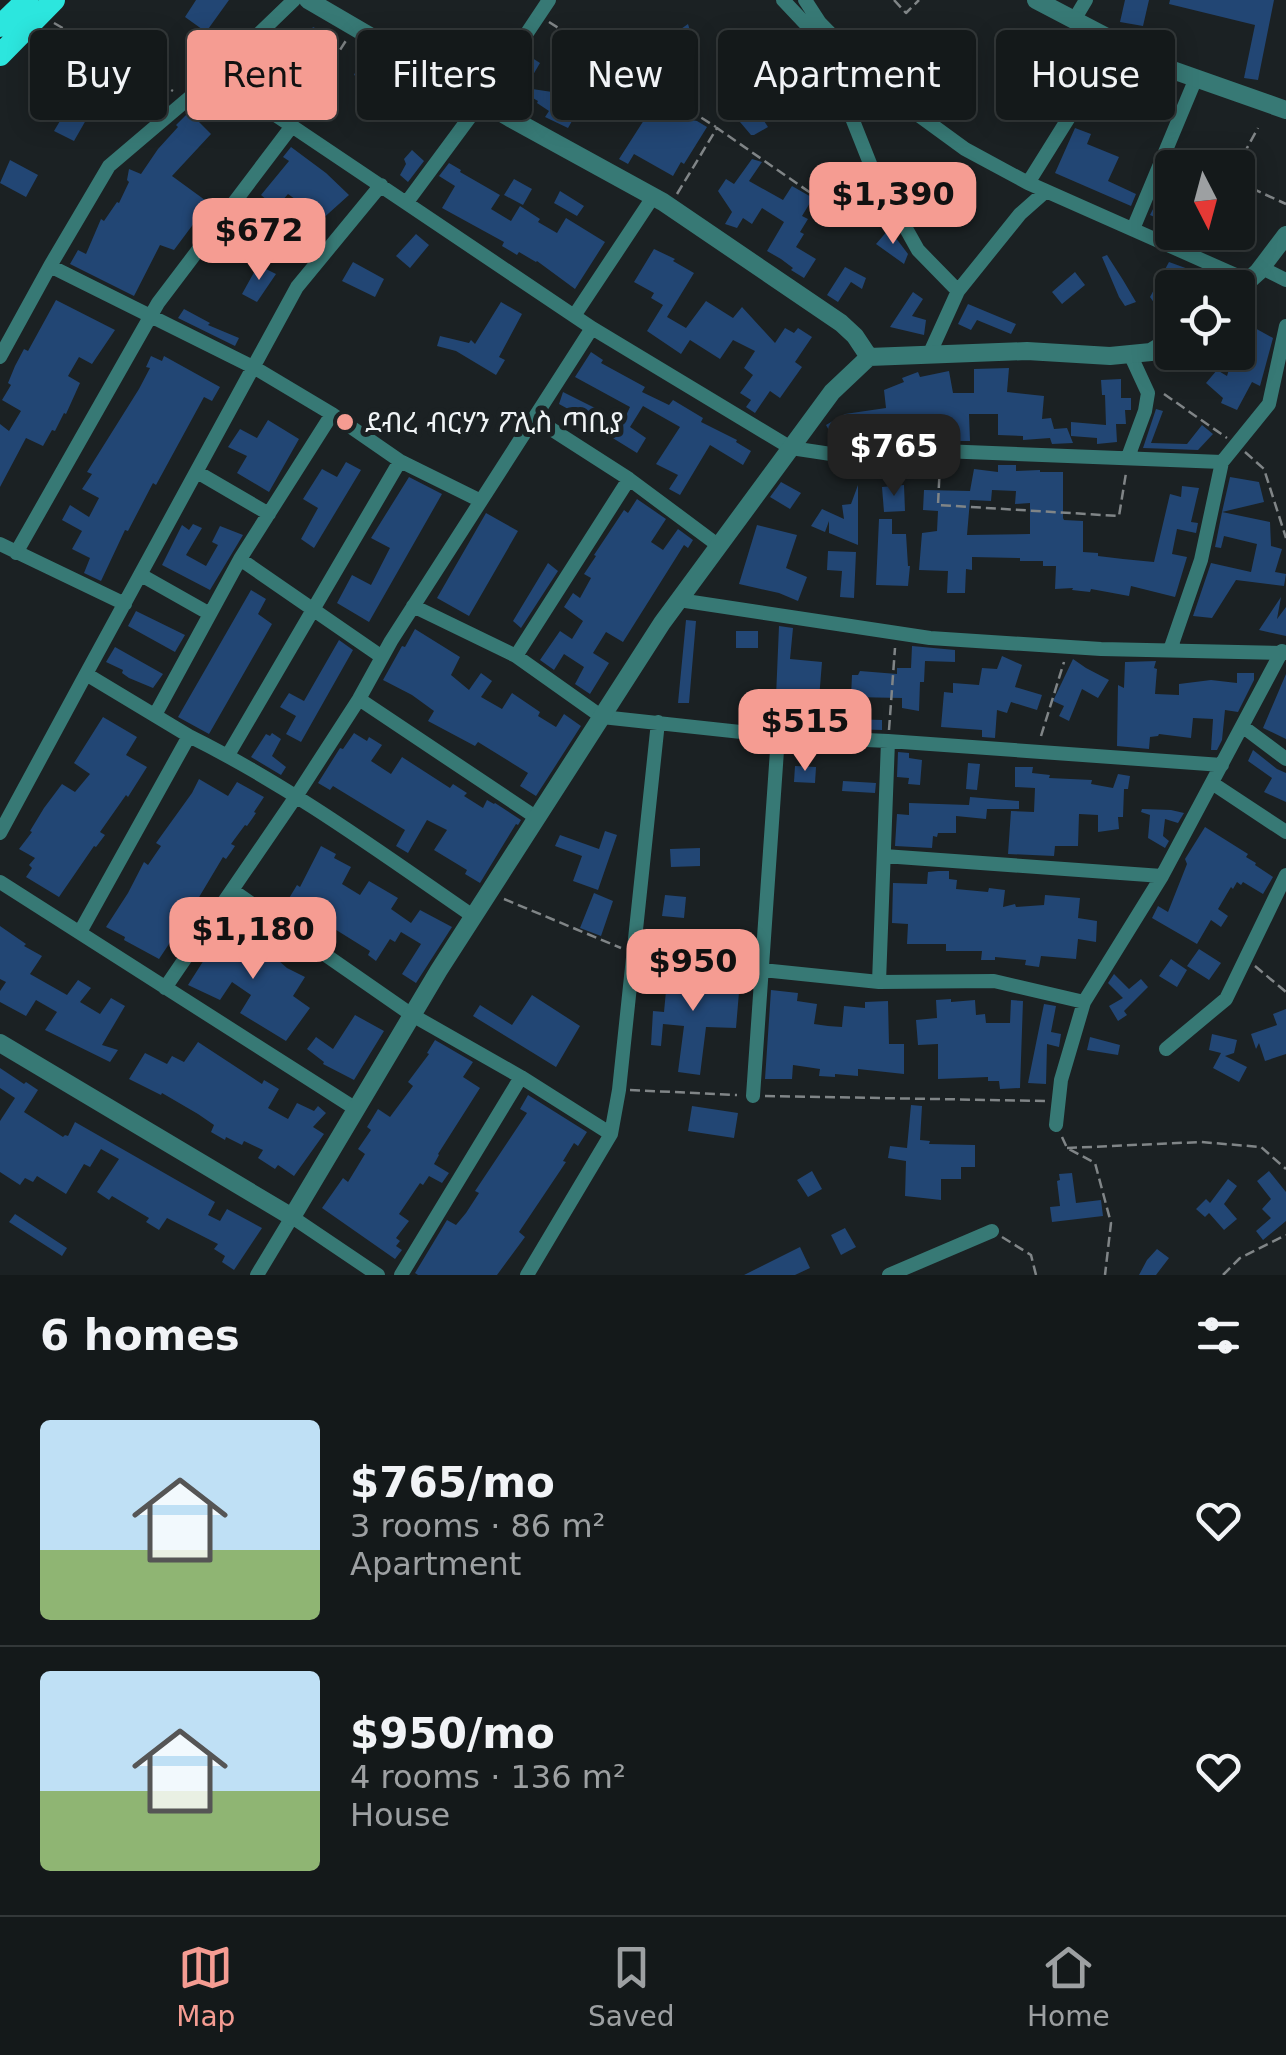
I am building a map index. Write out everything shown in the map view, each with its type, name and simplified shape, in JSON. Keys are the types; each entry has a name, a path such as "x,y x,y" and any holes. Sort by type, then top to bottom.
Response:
{"highway":[{"path":"0,26 40,5"},
{"path":"0,55 40,5"}],"street":[{"path":"263,30 294,0"},
{"path":"308,0 357,30"},
{"path":"529,30 549,0"},
{"path":"783,0 811,30"},
{"path":"805,0 828,30"},
{"path":"1036,0 1093,30"},
{"path":"1074,20 1086,0"},
{"path":"1175,71 1286,110"},
{"path":"1166,150 1196,78"},
{"path":"0,357 108,166 187,100"},
{"path":"283,120 592,328 791,448 851,457 941,451 1222,462"},
{"path":"406,202 468,120"},
{"path":"513,120 661,202 840,323 855,336 869,358"},
{"path":"853,120 872,166 918,250 958,291"},
{"path":"925,120 965,149 1028,182 1228,270"},
{"path":"1028,182 1067,120"},
{"path":"16,552 158,303 292,126"},
{"path":"1133,229 1155,176"},
{"path":"0,834 297,287 381,185"},
{"path":"929,355 958,291 1020,214 1046,190"},
{"path":"574,316 661,202"},
{"path":"1255,272 1286,235"},
{"path":"50,266 254,368 332,414 400,461 481,500"},
{"path":"1255,279 1286,280"},
{"path":"1170,650 1200,560 1222,462 1269,404 1286,326"},
{"path":"165,988 360,699 413,606 592,328"},
{"path":"258,1275 473,916 602,717 679,600 832,392 869,358 1027,351 1110,356 1155,350"},
{"path":"1128,457 1148,393 1130,354"},
{"path":"154,716 240,559 332,414"},
{"path":"534,418 629,479 719,546"},
{"path":"228,755 400,461"},
{"path":"197,472 269,514"},
{"path":"516,656 629,479"},
{"path":"0,544 125,604"},
{"path":"240,559 382,657"},
{"path":"141,575 210,614"},
{"path":"679,600 930,638 1069,647 1284,652 1162,876 1084,1002 1061,1080 1056,1125"},
{"path":"413,606 516,656 602,717 778,736 1222,764"},
{"path":"86,674 188,736 297,795 473,916"},
{"path":"360,699 537,818"},
{"path":"526,1275 611,1134 658,722"},
{"path":"1242,726 1286,760"},
{"path":"80,932 188,736"},
{"path":"753,1096 778,736"},
{"path":"879,982 888,741"},
{"path":"1212,783 1286,832"},
{"path":"884,856 1162,876"},
{"path":"1166,1049 1226,1000 1286,874"},
{"path":"0,882 356,1110"},
{"path":"232,890 412,1015 611,1134"},
{"path":"762,970 879,982 994,981 1084,1002"},
{"path":"0,1043 292,1217 378,1275"},
{"path":"401,1275 520,1077"},
{"path":"888,1275 992,1232"}],"path":[{"path":"894,0 906,13 919,0"},
{"path":"40,5 187,98"},
{"path":"539,15 717,128 828,205"},
{"path":"292,126 354,28"},
{"path":"661,202 717,128"},
{"path":"1246,150 1258,128"},
{"path":"1255,190 1286,204"},
{"path":"941,451 938,505 1120,516 1128,457"},
{"path":"888,741 896,633"},
{"path":"1036,752 1069,647"},
{"path":"489,892 633,953"},
{"path":"1246,959 1286,992"},
{"path":"619,1090 1059,1101"},
{"path":"1056,1125 1067,1148 1096,1164 1111,1223 1105,1275"},
{"path":"1067,1148 1201,1142 1261,1147 1286,1169"},
{"path":"992,1232 1030,1255 1036,1275"},
{"path":"1223,1275 1240,1258 1286,1235"}],"building":[{"path":"196,0 229,0 207,30 185,17"},
{"path":"1125,0 1149,0 1143,26 1120,22"},
{"path":"1170,0 1274,0 1258,80 1244,78 1255,25 1169,4"},
{"path":"532,58 540,63 532,77"},
{"path":"532,89 552,92 552,120 573,120 568,128 545,117 549,111 532,98"},
{"path":"187,114 187,120 197,120 211,134 172,176 209,203 174,250 160,245 134,296 70,264 78,250 86,254 101,219 104,221 119,203 129,182 129,169 141,174"},
{"path":"61,120 86,120 74,141 54,131"},
{"path":"644,120 691,120 707,127 673,176 634,154 628,164 619,159"},
{"path":"738,120 763,120 768,127 751,135"},
{"path":"1075,128 1091,134 1087,144 1119,157 1108,181 1136,194 1131,206 1055,173"},
{"path":"291,147 349,195 319,222 299,249 275,230 285,218 293,224 306,207 288,194 276,208 261,195 289,161 283,157"},
{"path":"412,150 424,161 408,182 400,175 406,164 404,159"},
{"path":"752,159 762,162 749,181 783,200 792,186 813,198 802,216 808,219 796,247 816,259 804,278 767,251 784,222 762,208 752,224 743,218 737,228 725,224 732,212 718,191 726,179 734,184"},
{"path":"10,160 38,175 26,197 0,183"},
{"path":"449,163 500,195 491,209 511,221 520,206 557,233 566,218 605,242 575,289 537,261 519,252 517,255 502,246 504,242 442,208 455,186 439,176"},
{"path":"514,179 532,189 523,205 504,195"},
{"path":"560,191 584,206 577,216 554,203"},
{"path":"245,213 259,225 248,238 232,226"},
{"path":"889,229 908,254 904,264 876,244"},
{"path":"416,234 429,245 410,268 396,256"},
{"path":"654,249 694,273 667,317 686,328 706,301 733,318 742,307 775,343 785,328 794,333 798,328 812,337 795,362 802,367 780,398 770,391 755,413 746,407 751,400 740,393 753,375 744,368 755,351 733,340 720,359 690,340 681,354 647,331 663,305 651,298 654,293 634,282"},
{"path":"1107,255 1136,302 1125,306 1119,297 1102,257"},
{"path":"353,262 384,279 375,297 342,281"},
{"path":"1169,262 1191,270 1165,270"},
{"path":"258,265 276,274 257,302 242,294"},
{"path":"845,267 866,278 862,289 851,282 838,302 827,295"},
{"path":"1075,272 1085,285 1062,304 1052,292"},
{"path":"913,292 923,299 912,316 926,320 924,335 890,327"},
{"path":"56,300 115,330 92,364 79,357 68,376 80,383 66,414 43,446 26,438 0,487 0,424 9,431 21,411 2,400 24,349 28,351"},
{"path":"501,302 522,314 499,357 505,360 496,375 456,351 437,346 440,336 469,343 471,340 475,344"},
{"path":"968,304 1016,324 1011,334 977,320 971,330 958,324"},
{"path":"184,309 239,338 235,346 178,318"},
{"path":"1255,328 1273,338 1260,386 1252,382 1237,410 1221,403 1223,398 1206,383 1217,370 1227,376 1229,370 1255,370"},
{"path":"591,352 603,360 601,363 645,387 642,392 669,405 673,400 703,418 701,422 737,440 751,451 743,465 710,445 680,495 669,489 678,475 656,464 680,427 643,406 630,427 646,438 637,453 590,424 592,421 572,407 570,410 559,404 563,392 623,422 630,407 575,377"},
{"path":"151,356 162,361 164,356 220,387 212,401 204,397 156,485 153,483 128,531 125,530 101,581 84,573 90,558 72,549 82,531 62,520 70,505 89,517 99,498 82,489 92,474 87,472 139,389 150,368 146,367"},
{"path":"1009,368 1007,392 1044,396 1042,419 1051,418 1054,429 1067,428 1073,443 1052,444 1050,438 1023,440 1023,436 998,435 998,414 969,414 970,441 960,441 955,424 930,424 933,441 887,444 886,432 867,436 865,426 836,443 826,425 845,414 886,408 884,390 918,372 920,377 949,371 953,393 974,393 974,369"},
{"path":"1121,379 1121,398 1131,398 1131,410 1125,410 1126,424 1116,424 1117,442 1097,444 1097,438 1071,436 1071,422 1106,425 1101,380"},
{"path":"1156,409 1163,411 1151,443 1187,444 1202,425 1213,434 1198,450 1143,448"},
{"path":"268,420 299,439 269,492 237,473 247,456 228,447 240,429 257,438"},
{"path":"346,462 361,470 314,548 301,539 318,508 303,499 322,469 337,477"},
{"path":"998,465 1016,465 1016,471 1063,472 1063,518 1083,521 1083,552 1154,562 1170,494 1181,497 1182,486 1199,488 1191,522 1198,523 1196,533 1177,529 1172,554 1187,557 1175,597 1131,586 1129,596 1091,589 1055,589 1056,566 1020,558 972,557 972,570 966,569 965,593 947,593 948,571 919,570 922,533 937,531 938,511 923,510 924,490 970,491 974,469 998,472","holes":["992,490 1016,491 1015,504 1030,503 1030,534 967,535 970,500 991,501"]},
{"path":"409,477 442,494 369,622 337,603 352,575 371,585 390,548 371,538"},
{"path":"1230,477 1259,482 1264,502 1222,512"},
{"path":"781,482 801,493 790,509 770,497"},
{"path":"858,485 858,545 829,533 829,521 825,532 811,526 822,509 844,519 842,505 851,504"},
{"path":"904,485 905,511 884,512 882,487"},
{"path":"637,499 666,519 651,542 663,550 678,529 693,540 688,548 684,545 623,642 606,632 593,653 609,663 590,694 575,684 584,667 564,654 554,670 540,660 560,631 572,639 583,621 564,607 573,593 580,598 591,578 584,574 594,555 624,510 628,513"},
{"path":"1222,512 1270,522 1271,546 1282,549 1275,572 1286,574 1284,586 1236,580 1212,618 1193,616 1211,563 1251,572 1257,544 1224,536 1221,548 1215,547"},
{"path":"486,513 518,531 469,616 437,598"},
{"path":"879,519 892,519 892,534 906,534 908,586 876,585"},
{"path":"193,524 202,528 186,555 206,566 218,545 212,542 220,526 243,535 210,590 162,565 182,525 189,530"},
{"path":"757,525 797,535 786,568 807,577 798,601 739,584"},
{"path":"828,551 856,552 854,598 840,597 842,571 827,570"},
{"path":"548,563 558,571 521,628 513,621"},
{"path":"251,590 266,599 258,614 272,624 209,734 178,717"},
{"path":"1281,597 1277,619 1286,607 1286,636 1259,630"},
{"path":"136,611 185,635 175,652 128,626"},
{"path":"686,620 696,621 689,703 678,703"},
{"path":"779,626 793,628 790,659 822,662 817,724 784,722 785,699 776,697"},
{"path":"415,629 460,657 451,675 469,690 481,673 492,681 481,697 502,709 512,693 556,727 564,714 581,726 536,796 520,786 528,773 478,742 475,746 428,721 434,711 383,680"},
{"path":"736,631 758,631 758,648 736,648"},
{"path":"339,640 353,650 301,742 286,734 296,716 280,707 289,693 304,701"},
{"path":"912,646 955,650 955,662 925,661 919,711 902,708 902,698 851,697 852,675 860,671 897,674 897,668 911,668"},
{"path":"115,647 163,674 153,688 106,662"},
{"path":"1002,656 1022,665 1015,687 1042,695 1037,710 1011,702 1007,713 997,710 995,738 982,737 982,730 941,727 944,692 953,693 953,683 979,685 982,668 997,669"},
{"path":"1073,659 1109,680 1098,698 1082,689 1069,721 1059,716 1064,706 1053,701"},
{"path":"1156,661 1155,694 1179,695 1179,684 1211,680 1237,683 1237,673 1254,673 1238,712 1225,710 1217,750 1211,750 1213,719 1193,718 1191,738 1159,734 1150,737 1149,749 1117,746 1118,685 1124,688 1125,662"},
{"path":"1286,674 1286,739 1263,728"},
{"path":"103,717 137,737 126,755 147,767 100,832 105,835 59,897 26,877 35,858 19,849 62,784 75,792 90,774 74,763"},
{"path":"849,719 882,720 882,730 849,729"},
{"path":"354,733 382,745 371,761 391,774 402,757 450,788 453,784 483,808 487,800 521,820 480,883 434,850 447,830 427,820 408,853 396,846 405,830 333,786 330,790 318,783"},
{"path":"266,734 281,739 272,756 286,767 281,775 251,757"},
{"path":"1253,750 1286,773 1286,802 1264,792 1272,778 1248,761"},
{"path":"898,752 922,760 920,785 897,777"},
{"path":"968,763 980,764 977,790 966,789"},
{"path":"795,766 816,767 815,783 794,782"},
{"path":"1015,767 1033,767 1032,773 1050,775 1049,778 1092,780 1091,784 1113,788 1118,774 1130,776 1128,789 1124,789 1123,817 1118,817 1119,829 1098,832 1098,815 1079,814 1078,846 1055,846 1054,856 1008,854 1011,811 1034,812 1035,788 1015,787"},
{"path":"199,779 228,796 237,782 264,797 159,959 106,927 144,862 148,865 161,846 156,843"},
{"path":"843,781 876,783 875,793 842,791"},
{"path":"970,797 1019,801 1019,809 987,809 986,819 956,816 956,833 933,836 932,848 895,846 897,814 909,815 909,803 969,805"},
{"path":"1142,809 1184,813 1178,823 1165,819 1163,836 1169,841 1165,848 1148,838 1150,815"},
{"path":"1205,827 1248,854 1246,857 1273,877 1263,894 1243,882 1231,887 1218,909 1228,916 1221,927 1211,920 1197,944 1152,918 1158,906 1168,912 1187,864 1185,859"},
{"path":"605,831 617,835 598,890 573,881 582,856 555,846 560,835 599,849"},
{"path":"321,846 351,867 342,884 360,895 369,881 398,898 391,909 411,923 420,910 452,927 416,983 402,974 421,944 401,932 395,942 390,939 376,961 368,955 370,951 288,900 297,885 300,887"},
{"path":"700,848 700,866 671,867 670,849"},
{"path":"949,871 949,879 957,880 956,889 1005,890 1003,907 1044,905 1045,895 1080,898 1078,918 1097,921 1096,942 1078,939 1076,959 1041,956 1039,967 1025,965 1026,960 981,960 982,951 946,951 946,944 907,944 908,924 892,923 893,883 927,884 928,872"},
{"path":"594,893 613,901 601,936 580,928"},
{"path":"665,895 686,897 684,918 662,916"},
{"path":"0,926 42,956 30,974 67,995 78,980 91,988 80,1002 100,1014 111,998 125,1006 102,1045 118,1050 110,1062 45,1030 57,1012 36,1000 26,1016 0,1002 0,991 6,982 0,979"},
{"path":"225,927 263,947 287,968 305,977 293,996 310,1008 286,1041 240,1013 251,995 232,982 220,1000 188,985"},
{"path":"1199,949 1221,963 1209,980 1187,966"},
{"path":"1171,959 1187,970 1177,987 1159,976"},
{"path":"1114,974 1129,989 1141,979 1148,987 1118,1021 1109,1006 1123,998 1108,983"},
{"path":"650,976 725,979 724,991 739,992 736,1028 706,1027 700,1075 678,1072 684,1026 663,1024 661,1046 651,1045 653,1011 664,1012 666,991 649,990"},
{"path":"771,990 798,993 797,1001 817,1004 814,1024 828,1026 842,1027 844,1006 865,1008 865,1002 888,1001 889,1044 904,1044 904,1074 858,1069 858,1076 819,1076 820,1069 793,1065 792,1079 765,1079"},
{"path":"532,995 580,1026 556,1067 473,1016 480,1005 512,1025"},
{"path":"936,1000 975,1000 976,1015 985,1014 986,1023 1010,1023 1011,1000 1023,1001 1020,1088 1000,1089 999,1081 988,1081 988,1077 938,1079 938,1044 918,1045 916,1020 937,1018"},
{"path":"1044,1004 1056,1006 1051,1032 1061,1034 1059,1047 1047,1044 1046,1084 1028,1083"},
{"path":"1286,1009 1286,1054 1265,1061 1251,1034 1277,1025 1273,1014"},
{"path":"355,1015 384,1031 354,1080 323,1064 307,1049 316,1037 333,1049"},
{"path":"1212,1034 1237,1040 1234,1053 1225,1056 1247,1067 1239,1082 1213,1068 1221,1053 1209,1050"},
{"path":"1090,1037 1120,1045 1118,1055 1087,1050"},
{"path":"435,1040 473,1062 463,1077 480,1088 434,1164 449,1173 442,1183 429,1176 423,1185 420,1183 399,1214 409,1221 396,1238 400,1241 396,1246 402,1250 395,1259 322,1208 343,1178 348,1182 365,1154 358,1149 371,1130 367,1127 378,1109 390,1117 413,1086 408,1082"},
{"path":"198,1042 262,1084 264,1080 279,1089 268,1108 288,1119 297,1103 314,1111 318,1106 326,1113 313,1127 324,1134 294,1176 258,1158 263,1150 244,1141 242,1145 226,1137 225,1140 211,1132 214,1125 198,1114 129,1079 145,1053 167,1064 172,1056 184,1062"},
{"path":"0,1068 38,1090 24,1112 63,1137 68,1136 75,1122 215,1202 208,1215 220,1221 227,1209 262,1228 234,1270 222,1262 225,1256 214,1249 218,1244 167,1218 159,1230 146,1222 149,1218 112,1196 109,1200 97,1192 119,1159 101,1149 90,1167 84,1164 66,1194 37,1176 33,1182 25,1178 20,1185 0,1172 0,1121 15,1098 0,1088"},
{"path":"528,1095 587,1132 578,1146 574,1143 563,1161 566,1162 519,1232 525,1237 497,1275 418,1275 415,1273 447,1220 456,1225 479,1193 475,1191 527,1113 520,1109"},
{"path":"911,1105 922,1106 920,1140 930,1141 929,1144 975,1145 975,1167 961,1167 961,1179 941,1179 941,1200 905,1196 906,1161 888,1158 890,1146 907,1148"},
{"path":"692,1106 738,1113 734,1138 688,1131"},
{"path":"812,1171 822,1189 808,1197 797,1180"},
{"path":"1269,1171 1286,1192 1286,1221 1263,1240 1256,1231 1271,1218 1262,1209 1271,1199 1257,1181"},
{"path":"1072,1173 1076,1203 1101,1200 1103,1216 1052,1222 1050,1207 1060,1206 1059,1174"},
{"path":"1228,1179 1237,1186 1224,1204 1237,1219 1224,1230 1209,1213 1205,1217 1196,1209 1206,1199 1210,1203"},
{"path":"15,1214 67,1248 62,1256 9,1222"},
{"path":"845,1228 856,1247 841,1255 831,1235"},
{"path":"800,1247 810,1268 795,1275 744,1275"},
{"path":"1157,1249 1169,1258 1156,1275 1139,1275 1147,1260"}],"place":[{"name":"ደብረ ብርሃን ፖሊስ ጣቢያ","path":"345,422"}]}
